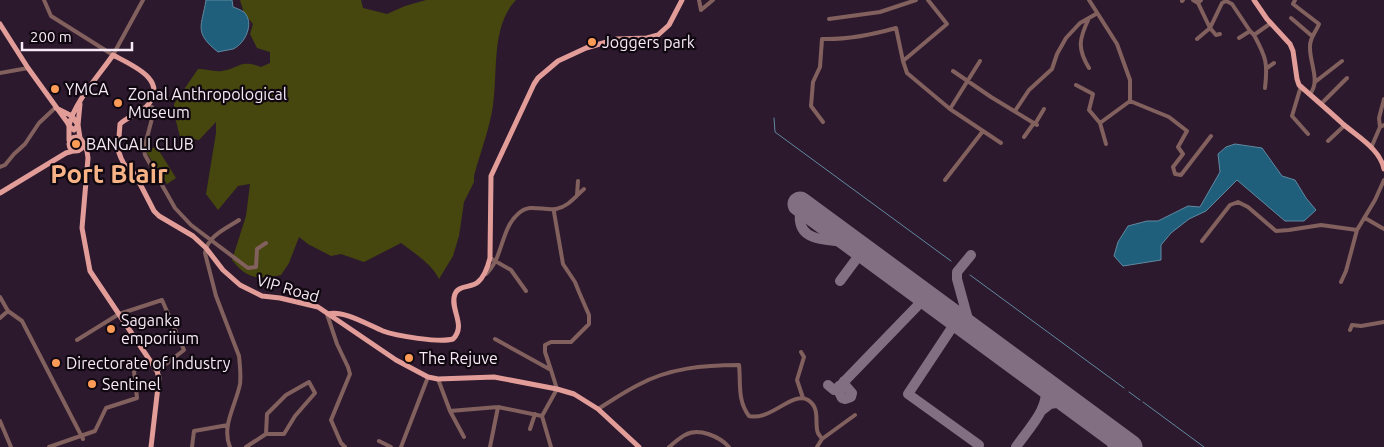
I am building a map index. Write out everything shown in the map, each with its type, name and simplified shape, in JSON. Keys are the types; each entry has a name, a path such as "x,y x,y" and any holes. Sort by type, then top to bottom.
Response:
{"main road":[{"path":"327,314 339,313 394,334 438,340 450,340 456,336 458,329 455,293 458,290 475,284 482,278 490,258 492,176 538,78 558,61 586,48 617,39 647,38 658,35 669,25 682,0"},
{"path":"1254,0 1290,44 1293,51 1297,79 1301,86 1371,148 1383,163 1384,170"},
{"path":"0,24 68,126 74,130 78,125"},
{"path":"86,167 84,160 69,146 68,126 80,101 113,55 146,73 151,80 154,90 151,99 145,107"},
{"path":"0,193 60,156 81,148 78,125 80,101"},
{"name":"VIP Road","path":"145,107 126,118 120,124 118,150 124,164 135,174 154,211 193,236 206,248 223,270 240,285 262,296 280,298 318,307 396,360 428,377 438,379 494,378 574,394 598,409 639,447"},
{"path":"55,108 72,116 78,125"},
{"path":"60,156 73,137 81,140 87,151 82,228 90,271 157,371 159,378 151,447"}],"street":[{"path":"44,0 51,16 113,55 142,0"},
{"path":"699,0 701,10 713,0"},
{"path":"829,19 880,12 916,0"},
{"path":"904,61 946,24 928,0"},
{"path":"1089,0 1096,14 1117,44 1130,80 1130,101"},
{"path":"1294,0 1293,4 1320,24 1312,36 1310,46 1315,82 1310,94"},
{"path":"1197,1 1210,28 1216,35 1220,34"},
{"path":"1197,39 1210,28 1222,3 1226,1 1232,4 1264,53 1267,68 1264,88"},
{"path":"1016,111 1029,90 1052,69 1057,54 1066,38 1080,23 1096,14"},
{"path":"1089,18 1082,32 1080,46 1089,68"},
{"path":"1291,18 1312,36"},
{"path":"1254,35 1271,23"},
{"path":"823,122 811,106 813,82 820,66 822,38 841,40 896,28 907,73 950,109 1000,143"},
{"path":"1239,38 1250,31"},
{"path":"1315,82 1342,60"},
{"path":"950,109 980,61"},
{"path":"1267,68 1274,63"},
{"path":"0,73 28,68"},
{"path":"953,70 991,97 1035,124"},
{"path":"1321,104 1347,78"},
{"path":"1076,85 1093,94 1089,110 1100,123 1106,144"},
{"path":"1301,86 1292,116 1308,134"},
{"path":"1371,148 1382,126 1379,118 1384,99"},
{"path":"1100,123 1130,101"},
{"path":"1130,101 1169,117 1187,130 1178,147 1184,154 1173,167 1175,174 1181,175 1211,136"},
{"path":"145,107 152,107 154,111 144,149 175,208 191,225 248,268 256,267 257,249 266,243"},
{"path":"0,167 5,165 25,144 39,123 55,108"},
{"path":"1024,137 1044,109"},
{"path":"1328,141 1345,125"},
{"path":"946,180 983,131"},
{"path":"1341,282 1346,271 1357,230 1384,180"},
{"path":"577,195 578,181"},
{"path":"482,278 497,261 505,234 514,217 520,211 530,207 555,209 566,206 584,189"},
{"path":"1202,240 1230,205 1238,202 1248,207 1276,231 1321,224 1357,230"},
{"path":"550,447 542,416 556,389 552,370 545,352 545,345 551,342 571,342 588,324 589,315 575,282 563,264 555,209"},
{"path":"1365,218 1384,229"},
{"path":"230,447 227,434 228,425 240,384 240,362 210,278 206,248 211,239 239,220"},
{"path":"490,258 511,270 526,291"},
{"path":"0,297 8,311 22,321 82,437"},
{"path":"77,340 119,314 162,300 184,350 157,371"},
{"path":"0,318 8,311"},
{"path":"327,314 350,374 331,420 341,443 345,447"},
{"path":"1350,330 1352,325 1361,326 1384,322"},
{"path":"495,339 552,370"},
{"path":"801,352 804,358 796,380 803,398"},
{"path":"49,447 82,437 94,431 106,408 137,398 134,370 149,359"},
{"path":"598,409 639,385 657,377 686,368 710,365 739,365 743,408 749,416 756,418 765,416 794,400 803,398 810,401 815,410 818,420 817,432 822,439"},
{"path":"401,447 428,377"},
{"path":"438,379 450,411 464,437"},
{"path":"246,447 266,434 284,434 295,416 315,392 309,382 286,395 268,414 266,434"},
{"path":"450,411 498,407 542,416"},
{"path":"490,447 498,407"},
{"path":"530,429 535,414"},
{"path":"817,447 822,439 855,415"},
{"path":"0,421 11,447"},
{"path":"192,447 194,431 228,425"},
{"path":"669,447 686,434 692,432 704,433 722,439 729,447"},
{"path":"379,441 391,447"}],"shaded area":[{"path":"240,0 361,0 363,8 387,14 426,0 516,0 508,11 499,36 492,114 474,176 474,182 464,202 459,236 453,256 439,279 427,264 401,243 364,262 341,254 331,256 299,237 289,263 281,275 266,277 248,274 232,260 246,216 250,184 238,186 218,210 206,194 216,133 216,122 199,140 180,137 174,113 174,104 198,69 222,71 244,64 261,67 270,63 270,52 257,48 250,34 253,24 244,13"},
{"path":"156,146 176,178 167,184 146,152"}],"water":[{"path":"206,0 232,0 233,7 244,12 247,17 249,27 245,38 233,49 218,52 202,34 201,23"},
{"path":"1235,144 1262,148 1282,176 1295,180 1316,210 1304,221 1285,221 1237,180 1206,211 1189,219 1171,233 1161,245 1161,260 1123,266 1114,256 1118,242 1128,226 1147,221 1158,221 1188,206 1200,207 1220,172 1218,154 1226,147"}],"waterway":[{"path":"774,118 775,132 951,261"},
{"path":"970,275 1124,388"},
{"path":"1129,392 1140,400"},
{"path":"1143,402 1204,447"}],"taxiway":[{"path":"827,223 813,205 807,204 802,209 800,221 802,229 807,234 822,239 854,244"},
{"path":"840,281 863,250"},
{"path":"971,255 957,272 957,279 971,330"},
{"path":"828,385 834,390 837,389 925,298 928,298"},
{"path":"957,320 908,394 979,445"},
{"path":"839,386 842,398 851,397 852,393 844,381"},
{"path":"1016,447 1042,410 1046,393 1045,384"},
{"path":"1041,411 1050,404 1068,401"},
{"path":"1107,430 1113,447"}],"runway":[{"path":"800,204 1130,447"}],"place":[{"name":"Joggers park","path":"592,42"},
{"name":"YMCA","path":"55,89"},
{"name":"Zonal Anthropological Museum","path":"118,103"},
{"name":"BANGALI CLUB","path":"76,144"},
{"name":"Saganka emporiium","path":"111,329"},
{"name":"The Rejuve","path":"409,358"},
{"name":"Directorate of Industry","path":"56,363"},
{"name":"Sentinel","path":"92,384"}],"district":[{"name":"Port Blair","path":"109,174"}]}
